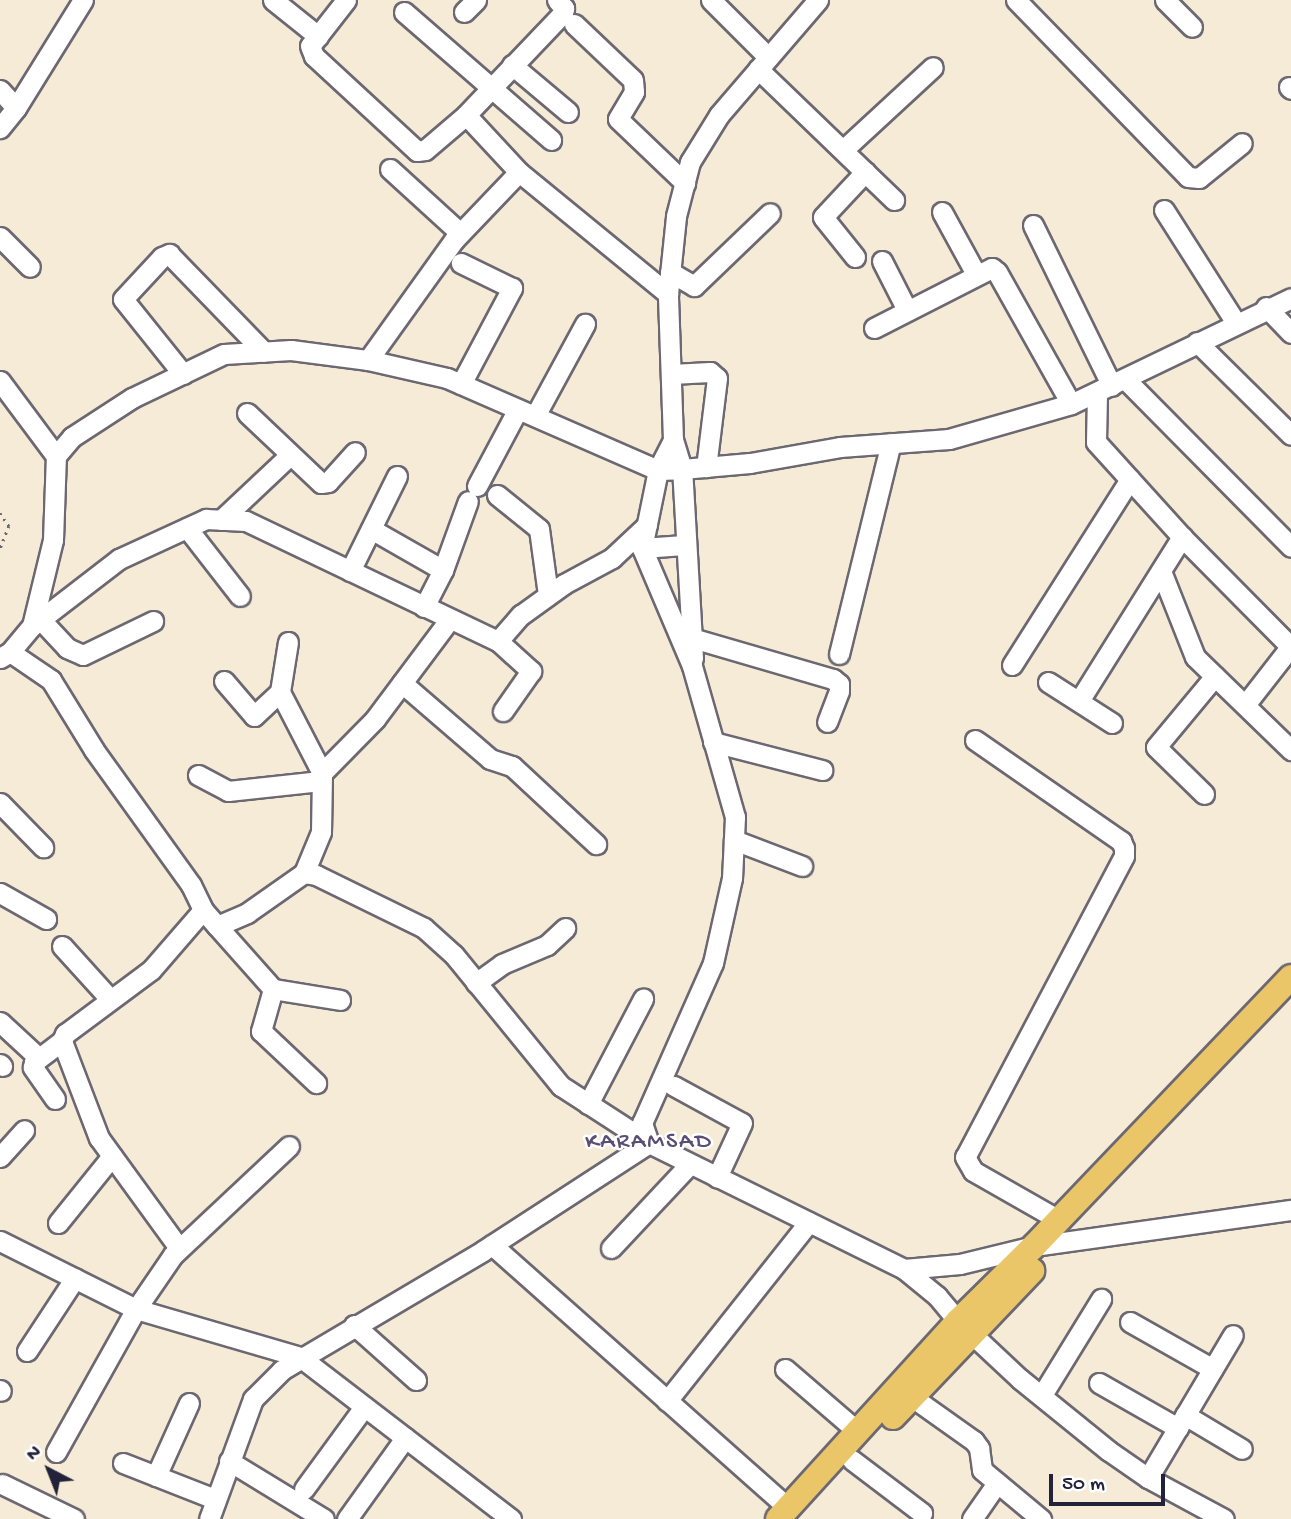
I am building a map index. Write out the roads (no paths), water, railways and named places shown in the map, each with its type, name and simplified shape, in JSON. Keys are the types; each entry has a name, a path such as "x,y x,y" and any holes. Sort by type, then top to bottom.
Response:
{"main road":[{"path":"788,1515 852,1460 912,1397 964,1327 1034,1246 1060,1231 1291,977"},
{"path":"788,1515 857,1431 1291,999"}],"street":[{"path":"0,128 9,100 83,0"},
{"path":"273,0 318,36"},
{"path":"346,0 318,36 310,51 416,151 425,150 466,116 563,13 564,8 557,0"},
{"path":"711,0 763,63 843,150 894,200"},
{"path":"692,666 682,469 673,440 668,294 676,216 690,162 719,115 818,0"},
{"path":"1016,0 1188,177 1199,178 1242,143"},
{"path":"1165,0 1192,27"},
{"path":"404,12 551,140"},
{"path":"574,24 633,80 634,92 618,119 685,183"},
{"path":"512,65 568,112"},
{"path":"843,150 933,68"},
{"path":"466,116 519,172 668,294"},
{"path":"390,169 460,233"},
{"path":"368,360 460,233 519,172"},
{"path":"855,257 823,217 865,172"},
{"path":"1164,211 1236,323"},
{"path":"942,212 976,274"},
{"path":"670,272 694,286 770,213"},
{"path":"1033,225 1111,386 1291,547"},
{"path":"0,237 30,267"},
{"path":"183,374 123,299 162,257 169,254 264,352"},
{"path":"883,261 907,310"},
{"path":"461,262 512,288 461,384"},
{"path":"874,328 992,268 997,272 1071,404"},
{"path":"37,623 53,540 56,456 72,436 132,398 224,354 291,350 368,360 447,378 658,470 682,469 750,463 840,447 949,439 1071,404 1266,307 1291,298"},
{"path":"1266,307 1291,332"},
{"path":"424,607 443,570 473,493 585,324"},
{"path":"1197,342 1291,435"},
{"path":"671,374 710,372 717,378 706,467"},
{"path":"0,382 56,456"},
{"path":"1111,386 1097,442 1182,537 1291,647 1245,705"},
{"path":"247,413 290,455 325,484 355,452"},
{"path":"649,1143 642,1123 713,963 732,878 734,840 734,817 692,666 642,548 658,470 673,440"},
{"path":"839,654 891,443"},
{"path":"221,520 290,455"},
{"path":"350,571 397,476"},
{"path":"1012,665 1130,479"},
{"path":"497,495 539,529 548,595"},
{"path":"340,1000 273,989 203,910 191,885 94,750 51,680 5,655 37,623 119,559 206,519 246,521 449,620 498,641 530,671 503,711"},
{"path":"498,641 521,615 548,595 612,558 647,525"},
{"path":"187,528 240,596"},
{"path":"371,529 443,570"},
{"path":"1079,701 1182,537"},
{"path":"642,548 684,545"},
{"path":"652,576 686,570"},
{"path":"1161,571 1189,646 1215,676 1291,750"},
{"path":"198,775 228,792 321,777 375,719 449,620"},
{"path":"37,623 67,648 83,655 153,621"},
{"path":"692,638 833,679 839,684 839,691 827,722"},
{"path":"217,926 247,913 304,873 321,832 321,777 281,692 288,642"},
{"path":"1204,794 1156,747 1215,676"},
{"path":"224,681 254,716 281,692"},
{"path":"1048,682 1112,723"},
{"path":"402,683 490,759 512,766 596,844"},
{"path":"975,740 1121,841 1124,856 965,1157 973,1171 1060,1231 1291,1210"},
{"path":"713,742 822,770"},
{"path":"0,803 43,847"},
{"path":"734,840 802,866"},
{"path":"304,873 316,875 424,928 454,955 561,1086 649,1143 904,1269 937,1296 964,1327 1020,1379 1109,1451 1213,1517"},
{"path":"0,893 46,919"},
{"path":"55,1098 33,1067 38,1058 62,1041 65,1034 151,970 203,910"},
{"path":"476,983 502,964 547,945 565,928"},
{"path":"62,946 110,999"},
{"path":"273,989 261,1031 316,1083"},
{"path":"588,1104 643,999"},
{"path":"0,1021 38,1058"},
{"path":"62,1041 94,1127 179,1248"},
{"path":"674,1086 742,1123 717,1177"},
{"path":"0,1157 24,1130"},
{"path":"209,1519 253,1399 300,1357 492,1245 649,1143"},
{"path":"56,1452 136,1309 179,1248 289,1146"},
{"path":"58,1223 112,1156"},
{"path":"611,1248 690,1164"},
{"path":"667,1401 809,1222"},
{"path":"0,1241 136,1309 300,1357 511,1519"},
{"path":"492,1245 667,1401 788,1515"},
{"path":"904,1269 960,1264 1034,1246"},
{"path":"27,1351 75,1278"},
{"path":"1042,1395 1101,1299"},
{"path":"1130,1322 1213,1369"},
{"path":"354,1325 416,1380"},
{"path":"1148,1478 1233,1335"},
{"path":"785,1369 857,1431"},
{"path":"1099,1383 1242,1449"},
{"path":"912,1397 974,1441 979,1448 979,1466 1041,1519"},
{"path":"156,1476 190,1403"},
{"path":"304,1489 364,1406"},
{"path":"347,1519 405,1438"},
{"path":"852,1460 922,1513"},
{"path":"229,1461 324,1519"},
{"path":"123,1464 215,1499"},
{"path":"972,1519 997,1483"},
{"path":"2,1484 74,1519"}],"district":[{"name":"KARAMSAD","path":"649,1143"}]}
